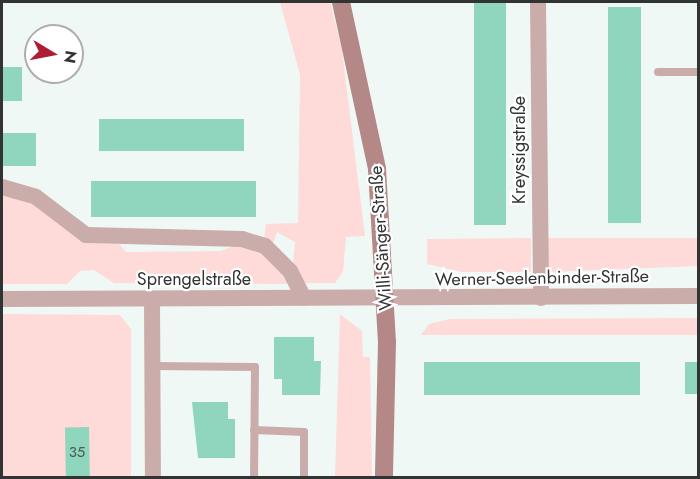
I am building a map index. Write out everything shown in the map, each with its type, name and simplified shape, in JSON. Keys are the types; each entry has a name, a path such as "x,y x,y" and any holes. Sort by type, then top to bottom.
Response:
{"main road":[{"name":"Willi-Sänger-Straße","path":"341,2 377,169 386,298 384,477"}],"street":[{"name":"Kreyssigstraße","path":"538,2 541,298"},
{"path":"2,187 36,197 86,235 242,239 265,246 290,271 304,298"},
{"name":"Werner-Seelenbinder-Straße","path":"386,298 699,296"},
{"name":"Sprengelstraße","path":"2,299 386,298"},
{"path":"152,299 153,477"}],"lane":[{"path":"657,72 699,72"},
{"path":"153,366 255,367 254,477"},
{"path":"254,430 304,432 304,477"}],"shaded area":[{"path":"280,2 330,2 342,50 365,236 346,237 343,272 335,283 305,283 293,264 295,242 277,232 273,243 264,241 266,224 298,223 300,75"},
{"path":"2,193 23,196 92,243 119,244 126,252 221,251 239,244 271,256 288,284 114,283 94,270 80,271 67,284 2,284"},
{"path":"531,238 531,272 462,272 427,264 427,239"},
{"path":"548,238 698,238 698,266 548,272"},
{"path":"2,314 120,315 131,329 131,477 2,478"},
{"path":"340,314 362,331 363,357 370,357 372,477 335,477"},
{"path":"698,318 698,335 421,335 429,324 450,319"}],"building":[{"path":"474,2 506,2 506,225 474,225"},
{"path":"608,7 641,7 641,223 608,223"},
{"path":"2,67 22,67 22,101 2,101"},
{"path":"99,119 244,119 244,151 99,151"},
{"path":"2,133 36,133 36,166 2,166"},
{"path":"91,181 256,181 256,217 91,217"},
{"path":"274,337 314,337 314,361 321,361 320,395 282,395 282,379 274,379"},
{"path":"424,362 640,362 640,395 424,395"},
{"path":"685,362 698,362 698,394 685,394"},
{"path":"192,402 228,402 228,419 235,419 235,458 198,458"},
{"path":"65,427 89,427 90,477 66,477"}]}
